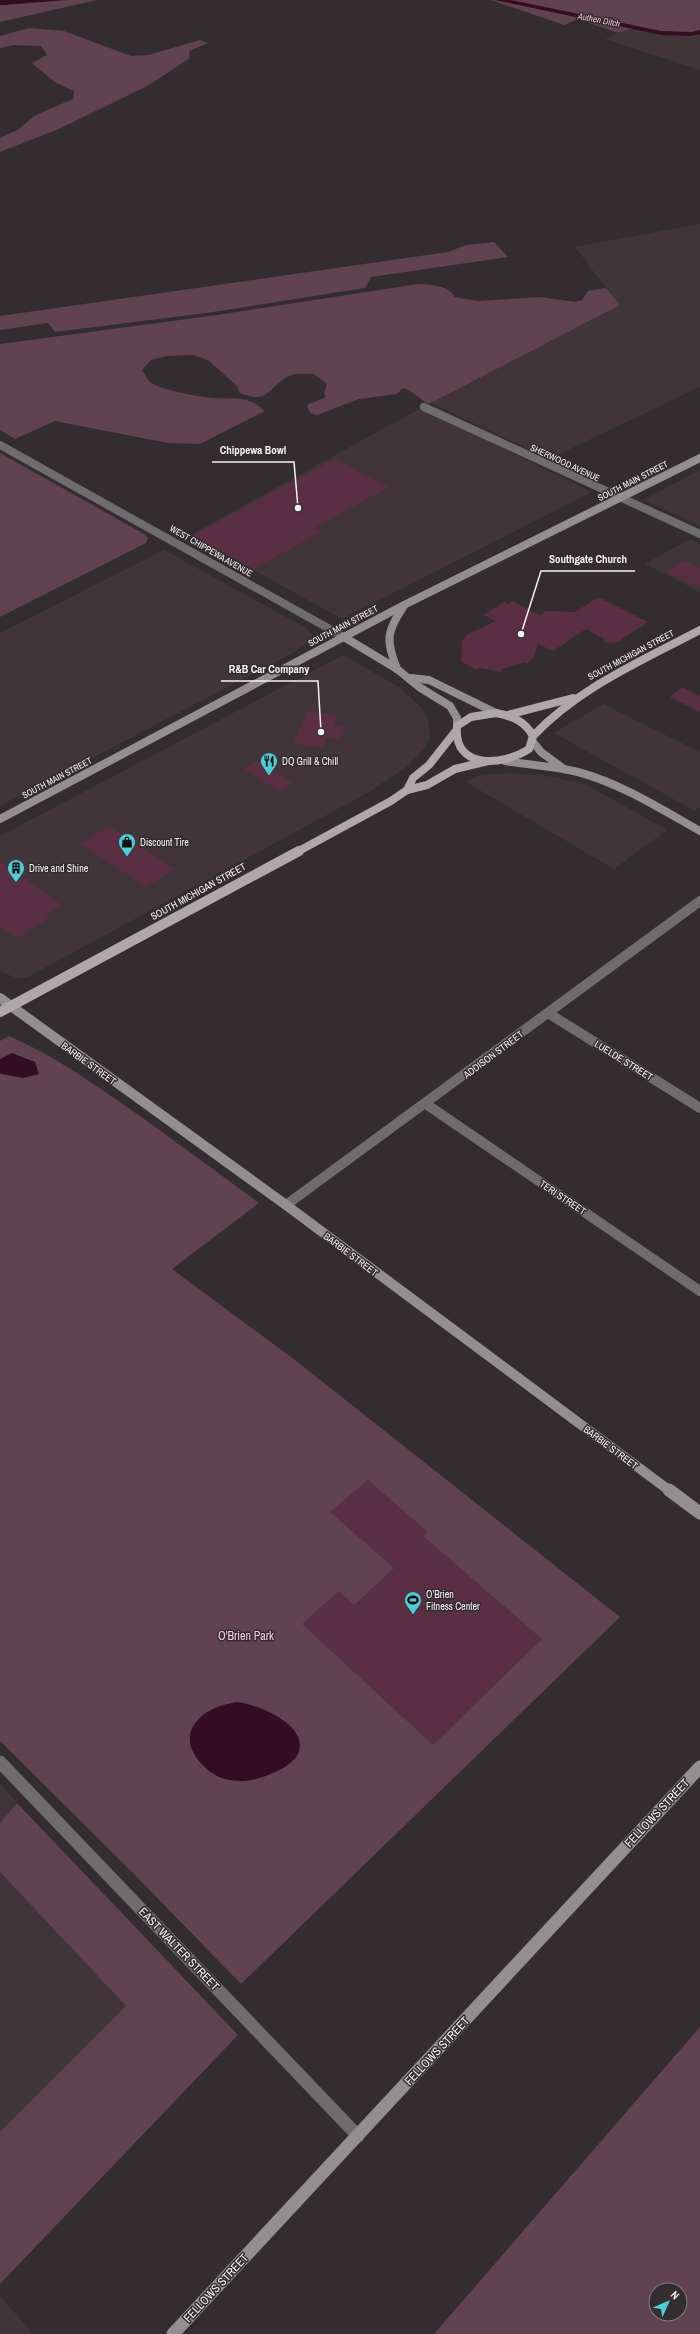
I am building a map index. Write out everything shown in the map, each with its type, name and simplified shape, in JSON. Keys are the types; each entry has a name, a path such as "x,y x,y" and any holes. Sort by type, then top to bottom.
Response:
{"main road":[{"name":"SOUTH MICHIGAN STREET","path":"533,739 553,714 573,698 700,630"},
{"name":"SOUTH MICHIGAN STREET","path":"506,715 573,698"},
{"path":"496,713 506,715 524,723 533,739 523,754 505,761 488,761 467,754 459,748 455,740 456,729 471,717 496,713"},
{"name":"SOUTH MICHIGAN STREET","path":"407,790 413,778 429,764 456,729"},
{"name":"SOUTH MICHIGAN STREET","path":"0,1012 391,801 407,790 427,785 455,769 488,761"}],"street":[{"name":"SHERWOOD AVENUE","path":"424,406 700,534"},
{"name":"WEST CHIPPEWA AVENUE","path":"0,445 344,637 397,669 411,678 419,687 450,706 457,718 456,729"},
{"name":"SOUTH MAIN STREET","path":"0,819 404,605 700,458"},
{"path":"397,669 387,643 387,638 391,625 404,605"},
{"name":"WEST CHIPPEWA AVENUE","path":"411,678 429,680 496,713"},
{"path":"533,739 541,752 564,769"},
{"path":"505,761 564,769 607,782 700,832"},
{"name":"ADDISON STREET","path":"286,1205 426,1104 700,901"},
{"name":"BARBIE STREET","path":"0,998 286,1205 700,1513"},
{"name":"LUELDE STREET","path":"548,1013 700,1108"},
{"name":"TERI STREET","path":"426,1104 700,1291"},
{"name":"EAST WALTER STREET","path":"0,1762 358,2136"},
{"name":"FELLOWS STREET","path":"173,2334 700,1767"}],"shaded area":[{"path":"0,0 67,0 0,5"},
{"path":"629,29 689,33 700,31 700,70 605,39"},
{"path":"700,224 700,387 549,459 431,403 619,305 575,247"},
{"path":"421,408 592,492 342,619 190,535"},
{"path":"700,470 700,526 643,500"},
{"path":"690,539 700,544 700,592 645,564"},
{"path":"164,550 308,629 312,634 312,638 293,653 0,806 0,633"},
{"path":"343,655 399,687 422,708 428,720 430,738 425,748 405,768 369,792 28,977 16,978 0,971 0,836"},
{"path":"603,704 700,752 700,807 695,811 554,733"},
{"path":"509,773 542,775 585,784 667,830 614,869 466,782 476,776"},
{"path":"12,1053 35,1062 39,1074 23,1078 0,1073 0,1059"},
{"path":"238,1702 270,1712 291,1727 297,1735 300,1745 297,1756 293,1761 287,1766 265,1776 244,1781 234,1781 216,1775 199,1761 192,1749 190,1739 192,1729 197,1721 215,1708"},
{"path":"0,1784 17,1803 0,1823"},
{"path":"0,1872 126,2006 0,2132"},
{"path":"0,2296 33,2334 0,2334"}],"green space":[{"path":"0,0 97,0 0,22"},
{"path":"491,0 700,0 700,31 689,33 629,29 618,33 578,19 564,25"},
{"path":"29,28 64,31 131,56 148,55 200,40 208,43 189,51 190,58 149,85 59,129 0,152 0,138 19,129 34,116 73,99 74,91 56,83 32,63 47,55 41,46 13,45 0,48 0,36"},
{"path":"494,242 508,257 371,277 365,288 206,313 55,332 48,323 0,330 0,316 448,252 466,245"},
{"path":"418,284 439,286 448,290 455,297 478,301 540,297 576,302 582,300 588,291 606,288 620,305 429,404 403,388 397,394 359,399 317,415 310,413 307,405 326,397 324,393 327,384 314,374 298,374 289,376 282,380 268,393 257,397 240,393 237,386 209,361 194,355 167,356 151,360 142,370 149,381 170,390 199,396 246,400 252,402 265,411 200,444 168,443 55,421 15,439 0,430 0,344 210,316"},
{"path":"0,453 144,534 148,538 146,543 0,617"},
{"name":"O'Brien Park","path":"9,1036 62,1063 86,1079 167,1135 259,1203 172,1269 295,1360 620,1617 241,1984 134,1874 0,1741 0,1041"},
{"path":"17,1803 238,2035 0,2284 0,2132 126,2006 0,1872 0,1823"},
{"path":"700,2027 700,2334 434,2334"}],"building":[{"path":"335,459 389,487 314,528 321,532 253,569 193,535"},
{"path":"684,560 700,568 700,588 667,572"},
{"path":"598,597 648,622 618,642 605,643 604,639 586,629 553,651 538,644 534,657 527,664 525,662 502,669 502,672 479,668 477,670 461,662 462,641 468,634 496,621 483,615 504,602 508,604 512,601 540,615 546,611 575,612"},
{"path":"682,687 700,696 700,712 670,697"},
{"path":"308,711 337,716 333,725 346,727 340,739 327,737 323,748 293,743"},
{"name":"DQ Grill & Chill","path":"258,761 293,783 280,792 244,769"},
{"name":"Discount Tire","path":"109,826 174,869 146,887 81,844"},
{"name":"Drive and Shine","path":"0,861 62,905 45,916 49,918 17,938 0,926"},
{"name":"O’Brien Fitness Center","path":"368,1480 428,1532 423,1536 542,1639 433,1745 302,1624 339,1591 354,1605 394,1568 330,1512"}],"waterway":[{"name":"Authen Ditch","path":"499,0 661,33 691,34 700,32"}],"place":[{"name":"Chippewa Bowl","path":"298,508"},
{"name":"Southgate Church","path":"521,634"},
{"name":"R&B Car Company","path":"321,732"},
{"name":"DQ Grill & Chill","path":"269,776"},
{"name":"Discount Tire","path":"127,857"},
{"name":"Drive and Shine","path":"16,883"},
{"name":"O’Brien Fitness Center","path":"413,1615"}]}
